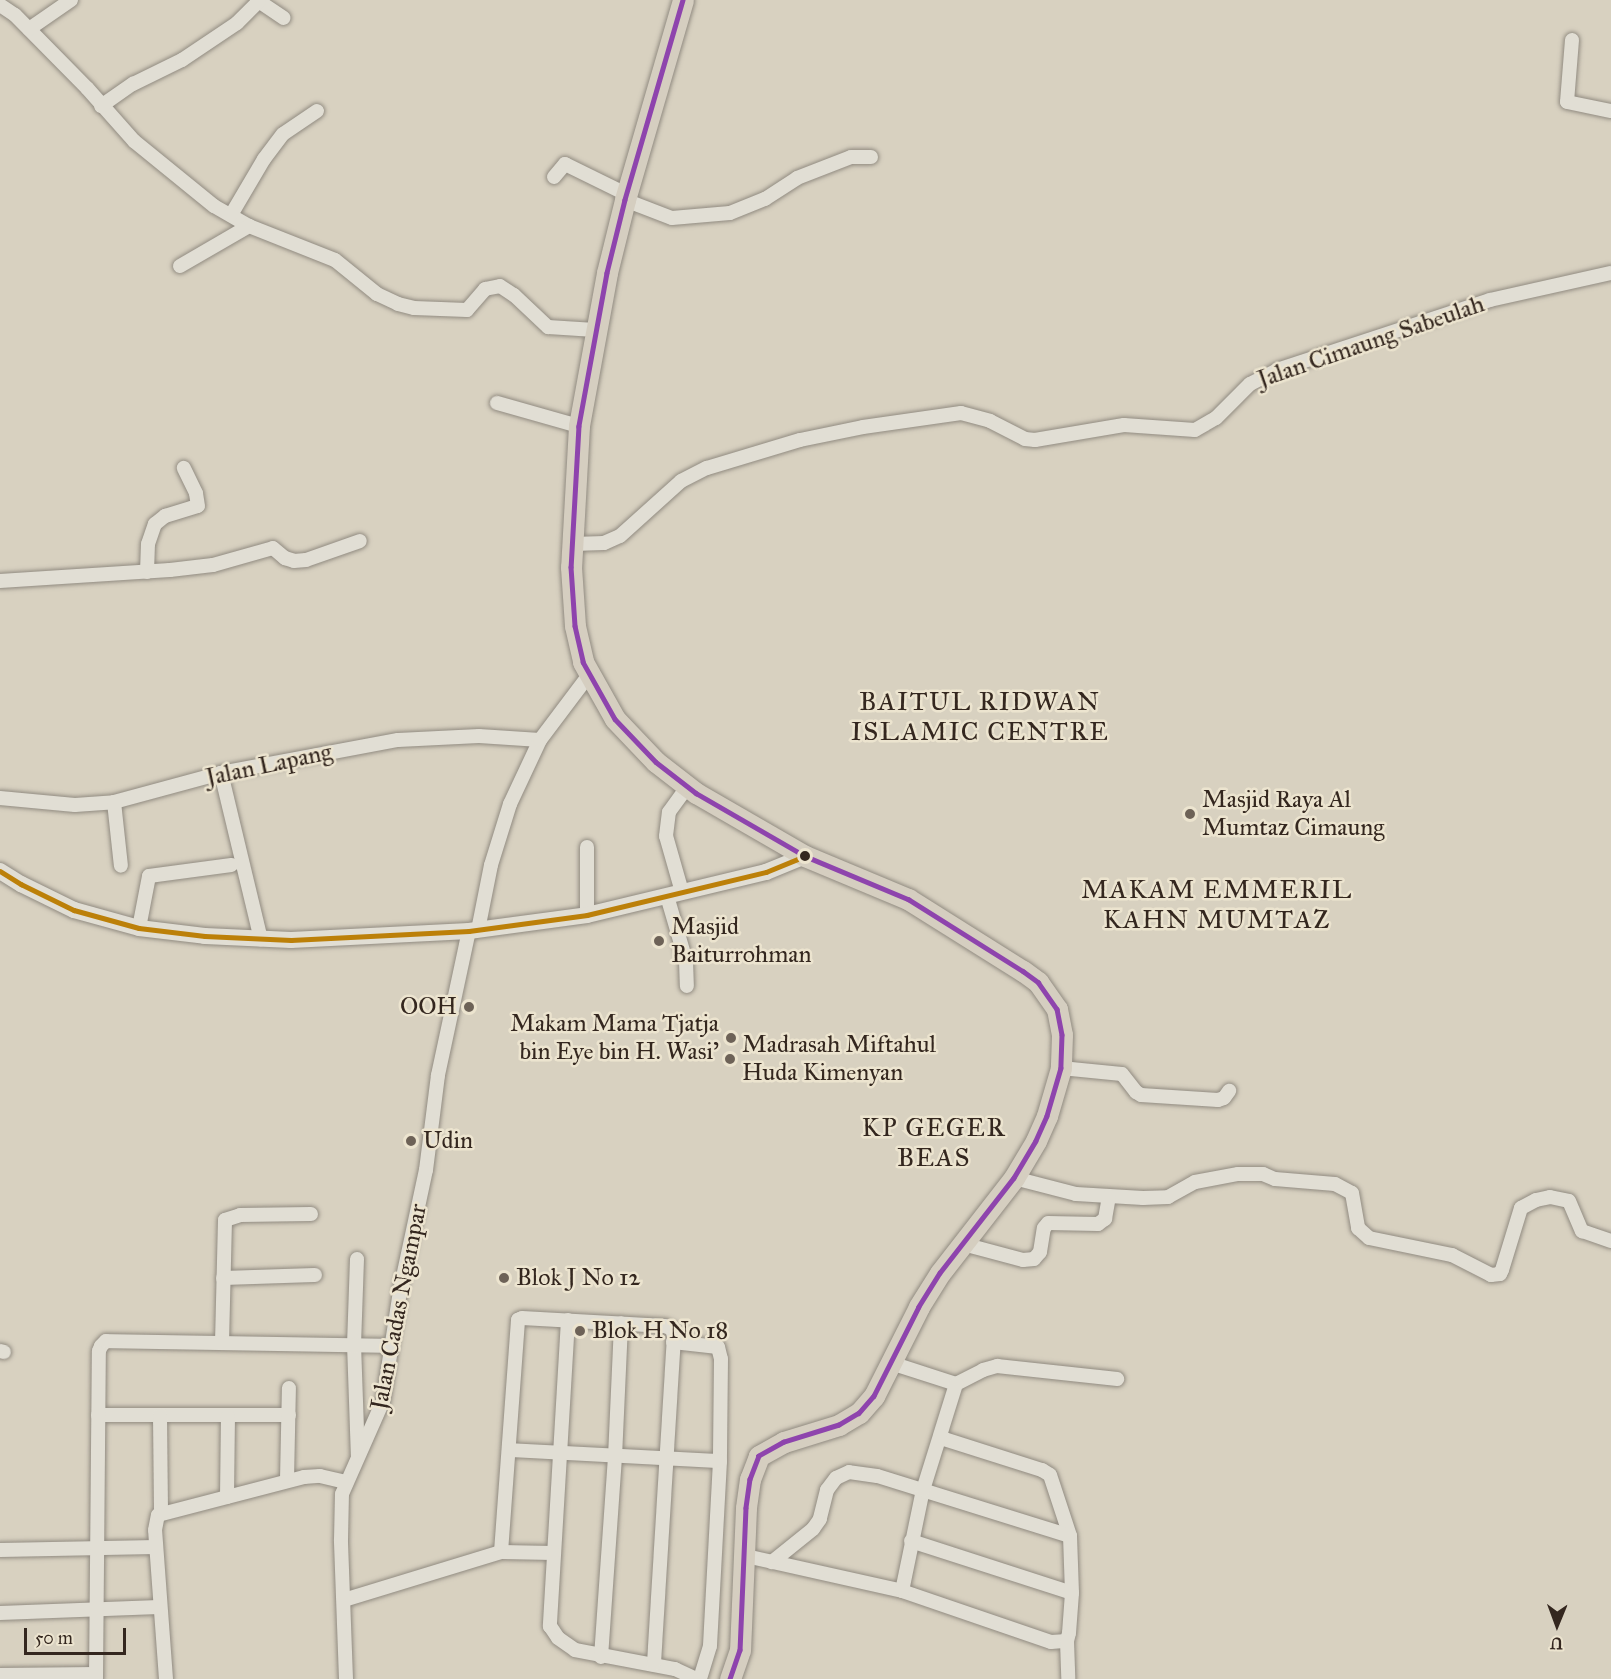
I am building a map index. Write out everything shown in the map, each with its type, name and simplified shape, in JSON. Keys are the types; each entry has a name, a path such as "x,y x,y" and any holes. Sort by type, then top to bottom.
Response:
{"main road":[{"path":"684,0 626,197 595,330 579,430 575,461 571,567 575,626 589,675 615,719 637,744 688,786 805,856 908,899 1038,982 1057,1009 1062,1035 1061,1068 1047,1116 1014,1178 963,1244 919,1307 874,1396 859,1413 838,1425 784,1442 759,1456 750,1479 746,1508 746,1556 740,1650 730,1679"}],"street":[{"path":"30,29 71,0"},
{"path":"101,106 133,84 182,60 237,23 258,0 284,18"},
{"path":"1,6 30,29 134,141 174,176 214,206 249,226 335,260 377,294 398,304 414,308 467,310 485,290 500,286 514,295 548,327 595,330"},
{"path":"1572,40 1567,102 1611,111"},
{"path":"231,215 264,159 283,134 317,111"},
{"path":"554,177 565,164 626,197 672,218 730,213 765,199 796,178 851,157 871,157"},
{"path":"180,266 249,226"},
{"name":"Jalan Cimaung Sabeulah","path":"573,544 604,543 620,536 681,481 707,468 800,440 863,427 961,413 990,421 1025,439 1035,440 1124,426 1195,430 1216,418 1250,384 1278,370 1490,300 1611,273"},
{"path":"497,403 579,430"},
{"path":"147,572 148,544 155,524 165,516 198,506 184,468"},
{"path":"0,582 147,572 213,564 273,548 285,558 294,561 306,560 360,541"},
{"name":"Jalan Cadas Ngampar","path":"346,1679 340,1540 342,1494 379,1415 390,1346 426,1170 438,1075 473,931 510,804 540,740 589,675"},
{"name":"Jalan Lapang","path":"0,798 75,805 114,802 221,773 398,740 479,736 540,740"},
{"path":"221,773 261,939"},
{"path":"687,986 686,961 666,836 669,812 688,786"},
{"path":"114,802 120,866"},
{"path":"587,847 587,915"},
{"path":"0,871 74,910 161,933 261,939 355,939 473,931 587,915 766,872 805,856"},
{"path":"139,928 149,876 231,865"},
{"path":"1061,1068 1122,1074 1141,1095 1218,1100 1224,1098 1229,1091"},
{"path":"1014,1178 1061,1192 1109,1196 1168,1197 1195,1182 1254,1173 1281,1180 1335,1184 1352,1193 1356,1219 1362,1234 1369,1238 1452,1255 1491,1275 1500,1274 1502,1270 1521,1208 1536,1200 1550,1197 1569,1201 1582,1231 1611,1241"},
{"path":"963,1244 1023,1260 1034,1259 1040,1252 1044,1228 1048,1223 1098,1224 1105,1219 1109,1196"},
{"path":"222,1343 224,1224 228,1218 240,1215 311,1214"},
{"path":"357,1259 354,1344 358,1456"},
{"path":"223,1278 315,1275"},
{"path":"501,1552 517,1324 522,1318 621,1323 672,1329 667,1459 655,1612 654,1664"},
{"path":"568,1320 550,1626 569,1648 601,1657 675,1669 696,1679"},
{"path":"601,1657 615,1457 621,1323"},
{"path":"0,1675 96,1676 99,1352 106,1341 390,1346"},
{"path":"673,1342 718,1347 721,1359 720,1461 710,1646 700,1679"},
{"path":"891,1363 956,1384 983,1370 997,1366 1117,1379"},
{"path":"902,1591 923,1490 956,1384"},
{"path":"287,1480 289,1388"},
{"path":"98,1415 289,1415"},
{"path":"160,1415 161,1512"},
{"path":"227,1497 228,1416"},
{"path":"940,1438 1042,1470 1050,1475 1070,1536 1072,1593 1067,1641 1068,1679"},
{"path":"509,1450 720,1461"},
{"path":"771,1562 813,1529 820,1519 827,1490 836,1478 849,1472 877,1476 1070,1536"},
{"path":"166,1679 156,1547 156,1518 161,1512 287,1480 320,1476 346,1482"},
{"path":"911,1541 1072,1593"},
{"path":"0,1550 156,1547"},
{"path":"344,1600 501,1552 553,1553"},
{"path":"746,1556 902,1591 1051,1642 1067,1641"},
{"path":"0,1613 159,1607"}],"transit line":[{"path":"683,0 625,200 607,273 579,426 571,567 575,626 583,662 615,719 656,762 696,793 805,856 908,899 1023,971 1038,982 1057,1009 1062,1035 1061,1068 1047,1116 1036,1141 1014,1178 940,1273 919,1307 874,1396 859,1413 839,1425 784,1442 759,1456 750,1479 746,1508 740,1650 730,1679"},
{"path":"0,871 74,910 139,928 205,936 291,940 469,931 587,915 766,872 805,856"}],"place":[{"name":"Masjid Raya Al Mumtaz Cimaung","path":"1190,814"},
{"name":"Masjid Baiturrohman","path":"659,941"},
{"name":"OOH","path":"469,1007"},
{"name":"Makam Mama Tjatja bin Eye bin H. Wasi'","path":"731,1038"},
{"name":"Madrasah Miftahul Huda Kimenyan","path":"730,1059"},
{"name":"Udin","path":"411,1141"},
{"name":"Blok J No 12","path":"504,1278"},
{"name":"Blok H No 18","path":"580,1331"}],"district":[{"name":"BAITUL RIDWAN ISLAMIC CENTRE","path":"980,717"},
{"name":"MAKAM EMMERIL KAHN MUMTAZ","path":"1217,905"},
{"name":"KP GEGER BEAS","path":"934,1143"}]}
